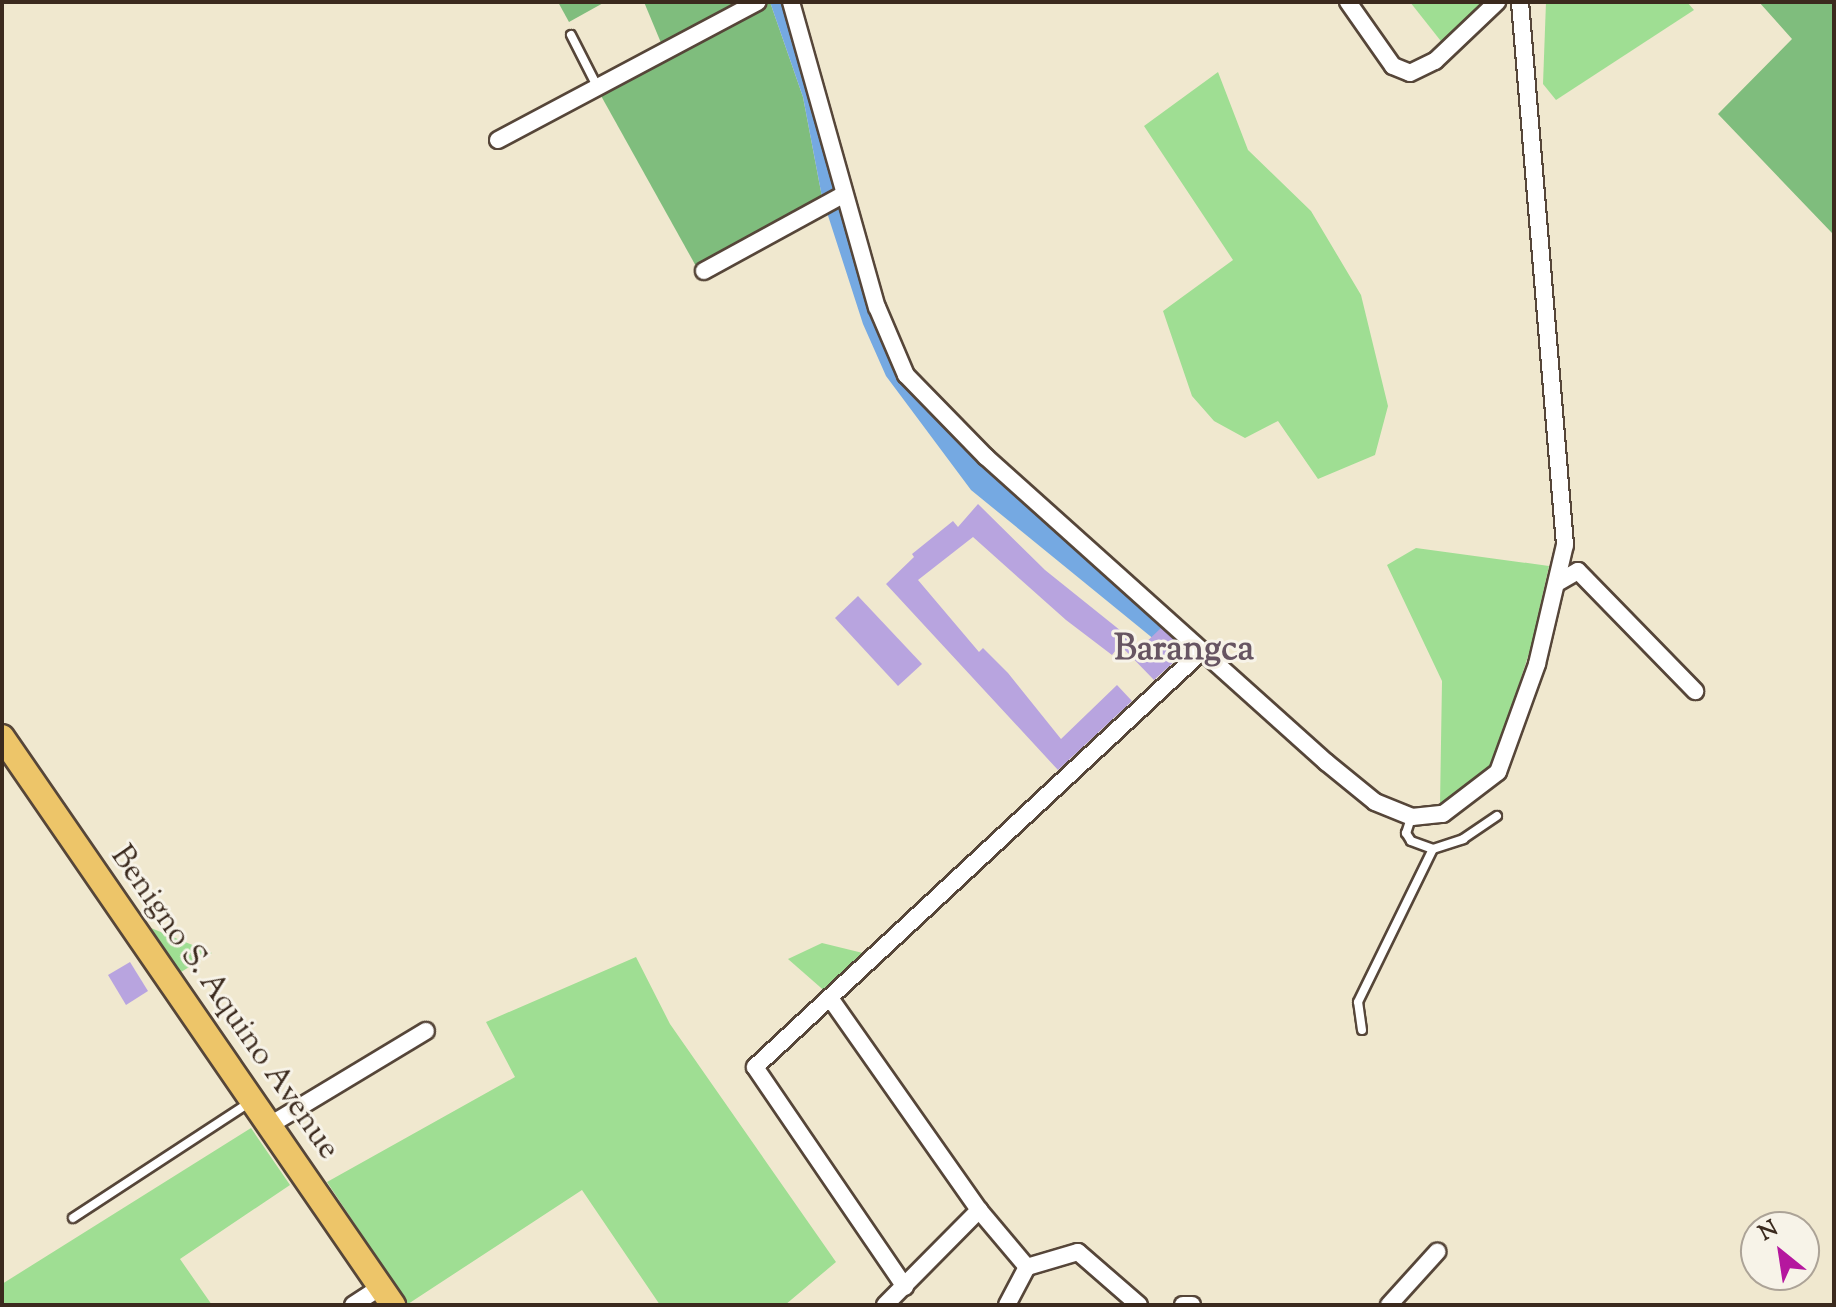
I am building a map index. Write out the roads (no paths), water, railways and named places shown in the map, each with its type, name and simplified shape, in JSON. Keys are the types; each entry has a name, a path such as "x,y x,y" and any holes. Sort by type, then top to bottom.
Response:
{"main road":[{"name":"Benigno S. Aquino Avenue","path":"2,737 387,1296"}],"street":[{"path":"498,140 758,2"},
{"path":"791,2 819,85 843,195 877,307 906,375 986,457 1201,652 1375,802 1412,817 1443,814 1498,772 1537,664 1557,583 1564,515 1520,2"},
{"path":"1348,2 1393,66 1410,73 1435,61 1497,2"},
{"path":"704,271 843,195"},
{"path":"1557,583 1578,571 1695,691"},
{"path":"905,1287 755,1067 1201,652"},
{"path":"830,998 979,1210 1027,1267"},
{"path":"270,1125 426,1031"},
{"path":"885,1305 979,1210"},
{"path":"1007,1305 1027,1267 1078,1252 1139,1305"},
{"path":"1389,1305 1437,1252"},
{"path":"353,1305 387,1296"},
{"path":"1183,1305 1192,1305"}],"lane":[{"path":"571,35 599,89"},
{"path":"1412,817 1406,833 1411,841 1433,849 1463,839 1497,816"},
{"path":"1362,1030 1358,1002 1433,849"},
{"path":"73,1218 252,1101"}],"water":[{"path":"770,2 783,2 879,329 902,383 978,462 1200,660 1193,671 971,490 886,376 863,324 822,197 803,97"}],"district":[{"name":"Barangca","path":"1184,651"}]}
